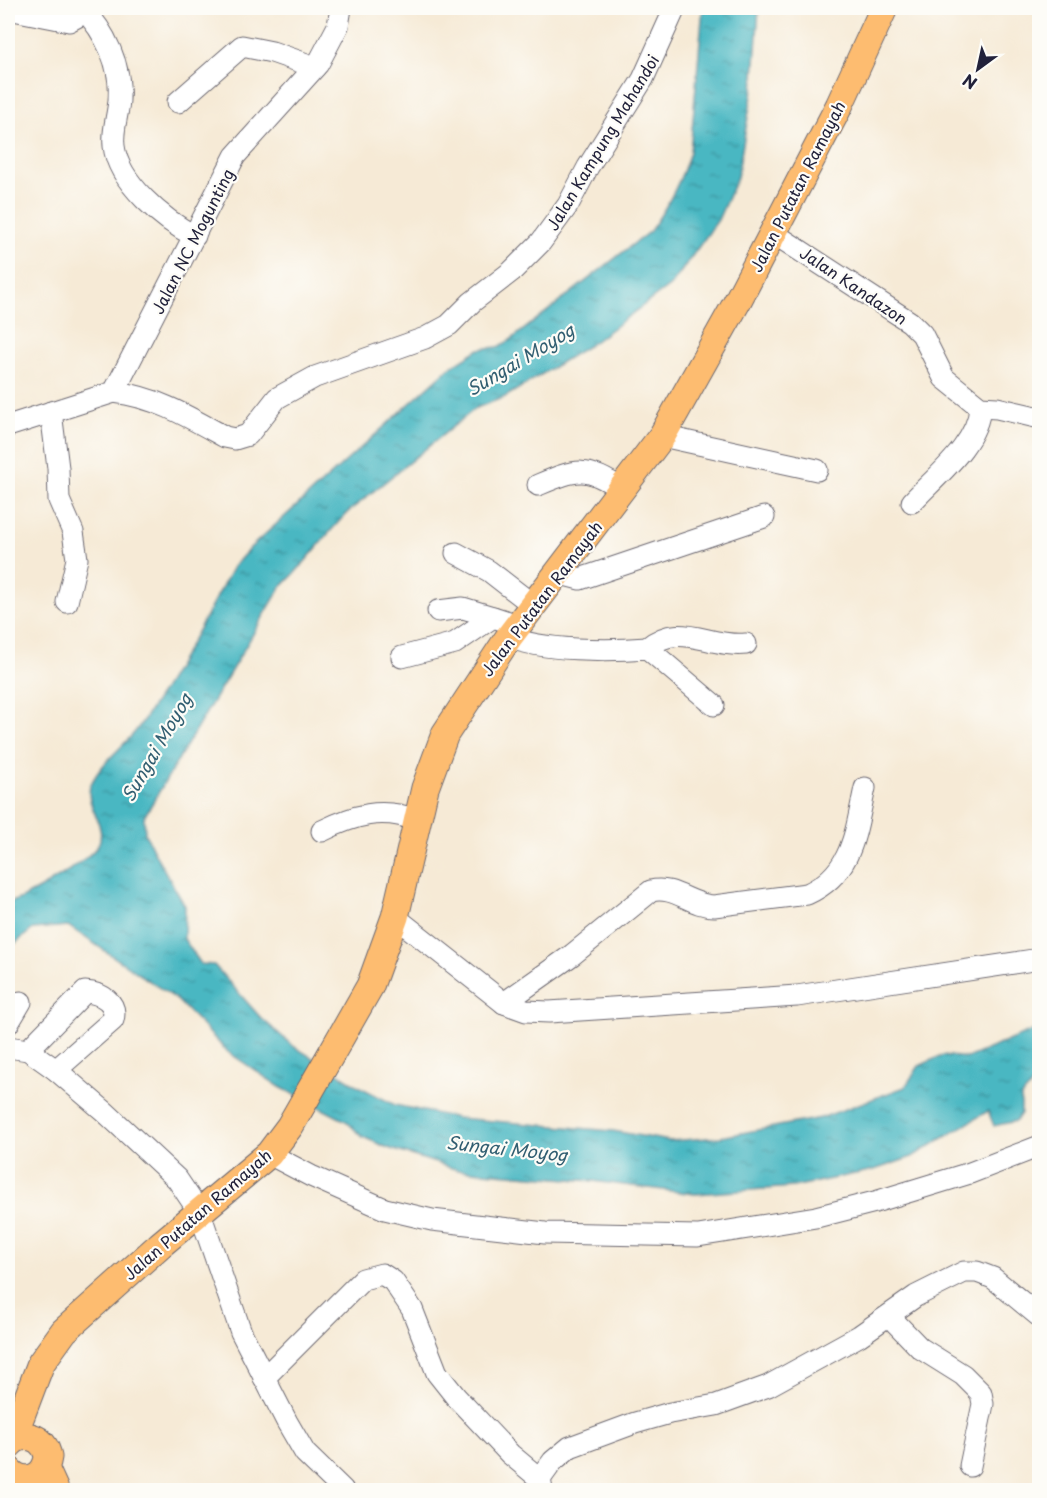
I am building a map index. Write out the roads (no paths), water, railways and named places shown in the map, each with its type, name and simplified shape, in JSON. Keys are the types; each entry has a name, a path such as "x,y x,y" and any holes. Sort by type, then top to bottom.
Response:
{"main road":[{"name":"Jalan Putatan Ramayah","path":"9,1444 41,1363 64,1332 160,1245 269,1154 290,1126 352,1022 370,986 394,917 416,820 445,734 513,621 557,573 623,490 662,436 773,233 839,106 884,8"},
{"path":"38,1440 41,1363"},
{"path":"9,1444 24,1436 38,1440 47,1452 28,1479"}],"street":[{"name":"Jalan NC Mogunting","path":"114,392 235,156 315,67 338,26 342,8"},
{"name":"Jalan Kampung Mahandoi","path":"114,392 136,395 167,405 225,437 235,439 248,435 278,398 315,377 382,352 405,347 449,325 472,302 512,271 541,242 568,205 588,167 644,79 675,8"},
{"path":"8,9 69,21 84,10 111,49 117,72 119,99 113,131 117,159 139,194 161,217 195,236"},
{"path":"178,102 242,46 272,52 315,67"},
{"name":"Jalan Kandazon","path":"773,233 910,322 922,334 944,378 980,407"},
{"path":"8,426 114,392"},
{"path":"912,502 968,440 979,419 980,407 997,408 1040,418"},
{"path":"51,412 58,468 59,500 73,532 77,559 68,602"},
{"path":"662,436 817,470"},
{"path":"538,485 566,474 589,471 623,490"},
{"path":"557,573 580,579 764,517"},
{"path":"456,553 496,576 513,621 526,644 624,650 647,648 656,640 673,633 746,645"},
{"path":"438,611 463,608 513,621"},
{"path":"402,657 455,643 513,621"},
{"path":"647,648 714,705"},
{"path":"504,1003 572,955 651,891 659,889 672,891 702,906 714,906 807,894 818,889 840,870 850,853 865,788"},
{"path":"322,831 349,817 375,813 399,813 416,820"},
{"path":"394,917 504,1003 526,1011 549,1012 763,999 1040,959"},
{"path":"56,1070 113,1020 116,1012 113,1006 98,993 85,992 18,1048 56,1070 177,1179 200,1213 238,1323 264,1378 305,1453 343,1491"},
{"path":"8,1024 21,1002"},
{"path":"269,1154 311,1176 385,1209 432,1220 545,1233 698,1236 816,1217 866,1204 970,1173 1040,1146"},
{"path":"264,1378 363,1279 382,1274 393,1281 412,1309 437,1373 456,1397 541,1485 553,1461 570,1447 635,1423 670,1413 717,1405 768,1386 890,1317 916,1296 971,1272 993,1278 1040,1317"},
{"path":"890,1317 920,1348 963,1375 981,1393 983,1404 970,1466"}],"water":[{"name":"Sungai Moyog","path":"703,8 759,8 753,90 737,177 718,220 672,284 594,342 505,397 476,408 339,521 281,587 144,817 145,833 185,906 184,939 201,964 214,965 261,1018 293,1046 360,1087 395,1105 457,1118 613,1131 670,1141 721,1137 821,1118 905,1087 919,1066 943,1055 967,1058 1039,1028 1039,1082 1032,1085 1021,1097 1021,1113 1016,1121 994,1126 988,1111 912,1157 874,1170 793,1187 695,1194 593,1181 458,1170 388,1148 363,1137 346,1121 280,1087 228,1052 176,999 68,926 33,929 8,949 8,903 56,878 82,861 98,845 100,830 90,799 91,784 101,768 138,728 151,709 188,649 233,567 251,547 449,368 479,349 498,347 509,341 650,231 673,193 690,152"}]}
